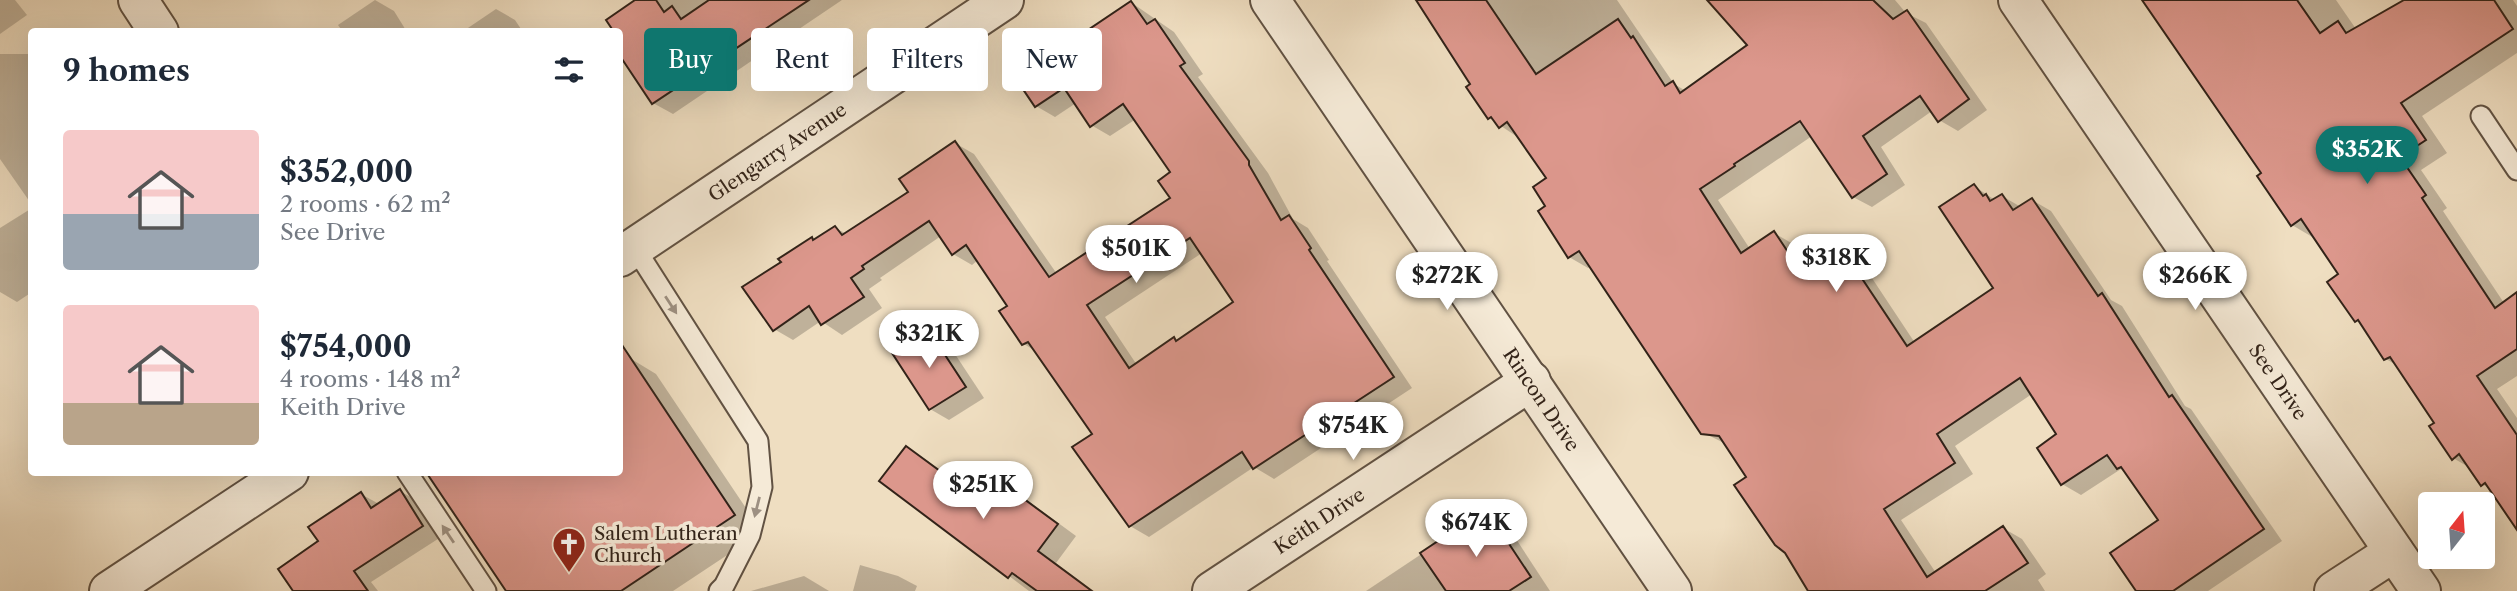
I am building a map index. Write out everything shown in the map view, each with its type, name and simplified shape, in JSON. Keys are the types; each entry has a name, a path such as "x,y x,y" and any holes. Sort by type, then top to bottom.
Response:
{"street":[{"path":"138,0 156,28"},
{"name":"Glengarry Avenue","path":"627,253 1004,0"},
{"name":"Rincon Drive","path":"1270,0 1672,591"},
{"name":"See Drive","path":"2018,0 2421,591"},
{"name":"Keith Drive","path":"1212,591 1531,381"},
{"path":"109,591 153,579 284,476"},
{"path":"2334,591 2394,552"}],"lane":[{"path":"2481,116 2517,170"},
{"path":"627,253 758,440 762,487 750,536 719,591"},
{"path":"410,476 486,591"}],"building":[{"path":"635,0 656,0 664,12 672,6 681,19 709,0 809,0 767,28 751,28 751,38 737,48 737,28 644,28 644,91 672,91 652,104 623,60 623,28 611,28 606,20"},
{"path":"1416,0 1486,0 1536,74 1618,19 1631,38 1633,36 1665,86 1673,81 1680,93 1747,45 1707,0 1873,0 1893,19 1907,10 1969,99 1938,122 1920,96 1863,136 1887,174 1852,198 1800,121 1734,164 1735,166 1700,189 1741,253 1774,231 1802,273 1841,247 1907,346 1993,288 1939,207 1974,184 1990,201 2002,194 2013,210 2032,198 2098,296 2102,293 2169,397 2172,395 2264,529 2173,591 2136,591 2110,553 2158,520 2121,467 2117,469 2107,455 2061,485 2037,448 2056,434 2020,378 1937,434 1955,463 1884,509 1927,577 2003,526 2028,563 1985,591 1808,591 1785,553 1775,545 1734,485 1746,477 1719,436 1701,434 1579,251 1568,258 1538,211 1545,206 1533,187 1546,178 1507,122 1499,128 1491,117 1488,119 1466,87 1470,84"},
{"path":"2142,0 2297,0 2320,33 2338,21 2346,33 2404,0 2494,0 2513,29 2401,103 2426,140 2400,157 2426,195 2422,198 2495,308 2517,292 2517,349 2477,376 2517,435 2517,530 2496,499 2496,492 2491,492 2485,483 2481,486 2459,454 2452,460 2429,426 2434,423 2390,357 2384,360 2358,320 2355,322 2327,282 2338,274 2301,219 2291,226 2257,176 2261,173"},
{"path":"1131,1 1147,24 1155,19 1185,63 1180,66 1249,161 1281,220 1289,215 1311,248 1309,250 1394,377 1253,469 1242,452 1129,527 1072,447 1092,434 1028,342 1022,345 999,311 1007,306 966,245 952,255 929,221 862,266 864,269 851,278 864,297 821,325 809,306 773,331 742,287 781,262 778,259 812,237 813,240 835,226 842,235 908,192 899,179 955,141 1049,277 1170,198 1158,181 1170,172 1123,104 1090,127 1066,91 1102,91 1102,28 1091,28","holes":["1190,238 1233,302 1176,341 1174,337 1129,368 1087,305"]},
{"path":"1024,91 1059,91 1035,107"},
{"path":"928,329 966,387 929,410 892,353"},
{"path":"623,347 735,515 621,591 506,591 429,476 623,476"},
{"path":"906,446 970,493 986,471 1058,524 1038,551 1092,591 1037,591 1012,573 1008,578 879,481"},
{"path":"400,489 423,526 354,571 368,591 293,591 278,569 318,541 308,527 361,492 371,508"},
{"path":"1486,509 1531,577 1509,591 1446,591 1420,553"}],"place":[{"name":"Salem Lutheran Church","path":"569,574"}]}
